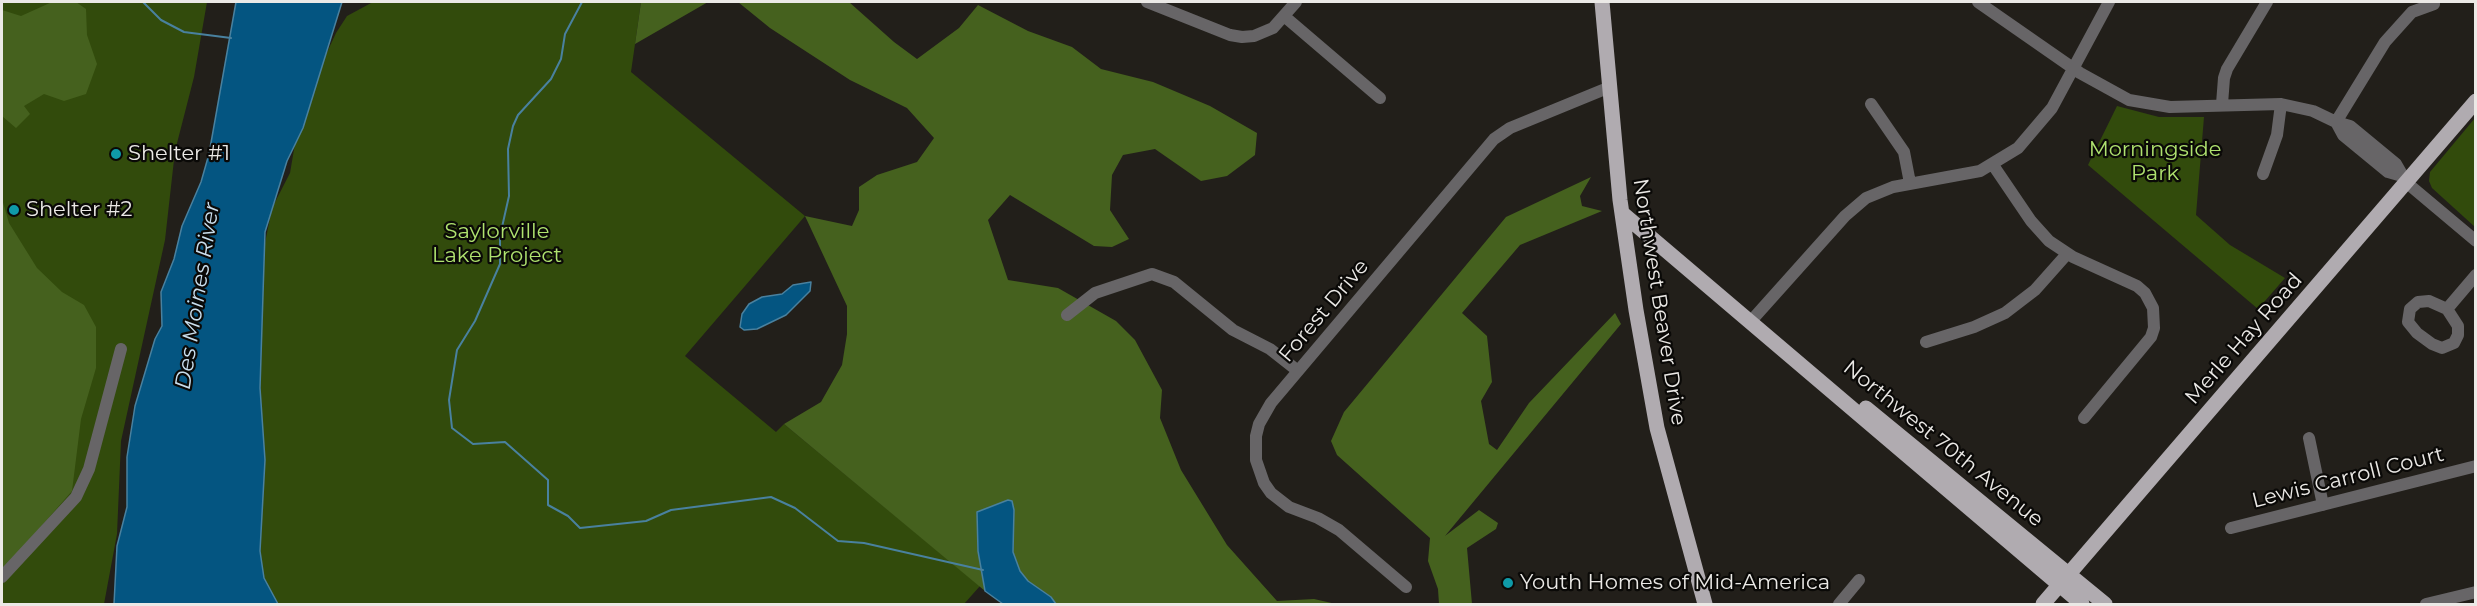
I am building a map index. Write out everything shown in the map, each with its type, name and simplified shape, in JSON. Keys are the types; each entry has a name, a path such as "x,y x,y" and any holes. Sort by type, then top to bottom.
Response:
{"main road":[{"name":"Northwest Beaver Drive","path":"1602,2 1622,213 1657,428 1704,604"},
{"name":"Merle Hay Road","path":"2043,604 2404,180 2475,101"},
{"name":"Northwest 70th Avenue","path":"1622,213 1752,321 1827,389 2064,579 2105,604"},
{"name":"Northwest 70th Avenue","path":"2064,579 2082,604"}],"street":[{"path":"1147,2 1230,35 1242,37 1273,28 1296,2"},
{"path":"1978,2 2073,68 2139,103 2169,107 2281,104 2313,111 2350,126 2396,164 2404,180 2475,241"},
{"path":"1752,321 1856,206 1879,192 1910,183 1966,174 1993,165 2018,148 2052,108 2109,2"},
{"path":"2222,104 2222,87 2227,69 2266,2"},
{"path":"2336,122 2385,42 2412,12 2434,4"},
{"path":"1284,16 1380,98"},
{"name":"Forest Drive","path":"1406,587 1340,530 1318,518 1289,507 1264,483 1256,460 1256,436 1259,424 1271,403 1494,139 1510,128 1610,87"},
{"path":"1870,104 1904,152 1910,183"},
{"path":"2263,174 2277,135 2281,104"},
{"path":"1993,165 2039,232 2067,254 2137,286 2150,300 2155,318 2154,328 2146,345 2084,418"},
{"path":"1926,342 1974,327 2005,313 2035,290 2067,254"},
{"path":"1067,315 1095,293 1152,274 1174,282 1233,330 1270,349 1298,371"},
{"path":"2447,309 2475,275"},
{"path":"2,577 76,497 89,469 121,349"},
{"path":"2309,438 2323,505"},
{"name":"Lewis Carroll Court","path":"2231,528 2475,466"},
{"path":"1839,604 1859,580"},
{"path":"2426,604 2475,592"}],"green space":[{"path":"2,2 207,2 194,77 175,151 165,240 121,441 117,534 104,604 2,604"},
{"path":"52,2 76,2 86,9 87,35 97,64 86,94 64,101 44,94 24,106 30,114 16,128 2,116 2,10 21,16"},
{"name":"Saylorville Lake Project","path":"373,2 641,2 631,72 805,216 685,356 776,432 784,424 980,586 964,604 213,604 264,283 262,258 272,208 290,173 299,120 309,91 336,33 347,16"},
{"path":"641,2 708,2 635,44"},
{"path":"738,2 849,2 917,59 959,28 978,5 1028,31 1072,47 1101,69 1153,82 1210,106 1257,133 1255,155 1227,176 1201,181 1155,149 1123,155 1112,175 1110,210 1129,239 1112,247 1094,246 1010,195 988,220 1008,280 1058,288 1116,321 1135,340 1162,390 1160,418 1181,470 1227,545 1277,601 1314,599 1336,604 1056,604 1051,597 1028,581 1020,571 1013,552 1014,510 1008,500 977,513 978,551 985,591 784,424 821,402 842,365 847,334 847,306 805,216 852,226 859,210 859,187 877,175 917,162 934,138 907,108 850,80 770,28"},
{"name":"Morningside Park","path":"2117,106 2159,117 2204,117 2196,215 2230,245 2285,278 2258,309 2088,165"},
{"path":"2475,118 2475,227 2432,188 2429,181 2430,172"},
{"path":"1591,177 1580,196 1582,206 1602,211 1520,245 1462,313 1487,336 1492,382 1481,401 1489,444 1497,450 1529,403 1615,313 1621,324 1445,536 1479,510 1498,523 1496,529 1467,548 1472,604 1439,604 1438,589 1428,561 1430,538 1337,455 1331,441 1344,412 1506,217"},
{"path":"2,199 9,223 37,268 62,292 84,305 96,327 96,368 81,419 72,491 2,571"}],"water":[{"name":"Des Moines River","path":"236,2 342,2 303,128 287,161 265,232 260,388 265,460 260,551 264,578 278,604 114,604 117,546 127,507 127,457 135,406 155,339 162,326 161,292 174,259 182,226 201,182 209,154"},
{"path":"811,282 810,291 786,315 757,329 744,330 740,327 742,314 749,304 762,297 782,294 793,285"},
{"path":"1008,500 1012,501 1014,510 1013,552 1020,571 1028,581 1051,597 1056,604 1003,604 985,591 978,551 977,512"}],"waterway":[{"path":"143,2 161,20 184,32 231,38"},
{"path":"582,2 565,34 561,59 551,79 518,115 513,126 508,149 509,196 500,236 500,264 475,321 457,350 449,400 452,428 473,444 505,442 548,480 548,505 568,516 580,528 646,521 671,510 771,497 795,508 838,541 864,543 983,570"}],"place":[{"name":"Shelter #1","path":"116,154"},
{"name":"Shelter #2","path":"14,210"},
{"name":"Youth Homes of Mid-America","path":"1508,583"}]}
